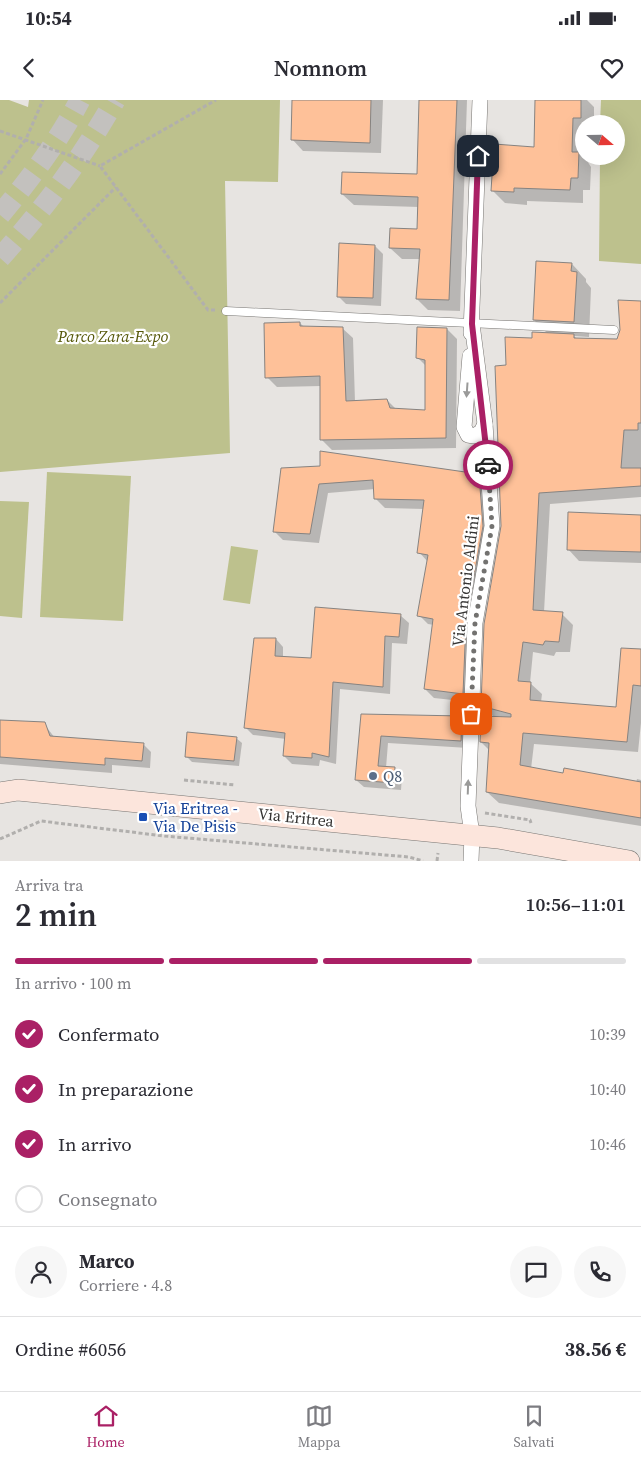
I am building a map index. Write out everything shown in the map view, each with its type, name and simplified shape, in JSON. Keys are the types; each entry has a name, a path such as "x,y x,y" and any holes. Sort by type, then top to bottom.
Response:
{"street":[{"name":"Via Antonio Aldini","path":"480,100 472,324 464,427 468,435 474,436 481,432 485,424"},
{"name":"Via Antonio Aldini","path":"471,861 472,835 468,806 475,623 492,526 485,424 472,324"},
{"name":"Via Eritrea","path":"0,793 18,790 472,835 629,861"}],"lane":[{"path":"226,311 614,330"}],"path":[{"path":"0,174 26,139 43,100"},
{"path":"100,166 216,100"},
{"path":"0,131 100,166 208,310 226,311"},
{"path":"0,303 116,187"},
{"path":"184,780 235,785"},
{"path":"0,840 41,821 164,836 408,857 422,861"},
{"path":"437,861 439,852"}],"green space":[{"name":"Parco Zara-Expo","path":"0,100 9,100 28,107 29,100 280,100 278,182 225,181 230,453 0,472"},
{"path":"601,100 641,100 641,264 599,261 600,165 625,165 625,115 600,115"},
{"path":"47,472 131,476 123,621 40,617"},
{"path":"0,501 29,502 22,618 0,616"},
{"path":"231,546 258,550 250,604 223,600"}],"building":[{"path":"292,100 371,100 370,143 291,140"},
{"path":"419,100 457,100 449,300 416,299 420,249 389,248 390,228 417,229 418,197 341,194 342,172 417,174"},
{"path":"535,100 581,100 581,115 575,115 575,118 573,118 572,152 575,152 575,165 578,165 578,178 571,178 570,190 514,188 514,192 491,191 494,144 534,147"},
{"path":"339,243 375,245 373,298 337,297"},
{"path":"536,261 572,263 571,271 577,272 574,322 533,320"},
{"path":"618,300 641,301 641,423 638,423 638,430 624,430 621,468 641,468 641,486 539,493 533,610 563,612 559,642 545,641 543,645 523,642 518,681 531,682 530,700 616,707 621,648 641,649 641,686 633,685 627,742 523,733 520,765 563,773 564,768 641,782 641,818 486,792 489,743 480,742 481,716 511,717 511,714 481,706 484,624 501,526 495,366 506,365 505,337 532,338 532,332 574,334 574,338 617,339 620,330"},
{"path":"300,322 300,326 343,327 346,401 387,399 390,408 425,410 425,360 416,358 417,327 447,328 446,438 320,440 320,376 265,378 264,323"},
{"path":"320,451 479,474 483,526 466,621 463,694 424,689 433,619 417,616 428,555 417,553 424,500 374,499 373,480 319,484 310,534 273,532 281,468 320,466"},
{"path":"568,512 641,515 641,552 567,550"},
{"path":"315,607 401,614 399,637 385,636 383,687 333,682 329,757 312,753 312,758 283,756 285,733 244,728 254,638 276,638 275,656 311,658"},
{"path":"361,714 462,716 461,741 381,736 378,766 395,767 394,783 355,780"},
{"path":"0,720 45,722 50,736 144,743 142,761 105,758 105,765 0,757"},
{"path":"187,732 237,737 234,761 185,757"}],"tunnel":[{"path":"0,215 43,160 80,100"},
{"path":"0,258 62,182 115,100"}],"way so far":[{"path":"471,714 475,623 492,526 488,465"}],"place":[{"name":"Q8","path":"373,776"},
{"name":"Via Eritrea - Via De Pisis","path":"143,817"}],"route":[{"path":"478,156 472,324 485,424 488,465"}]}
